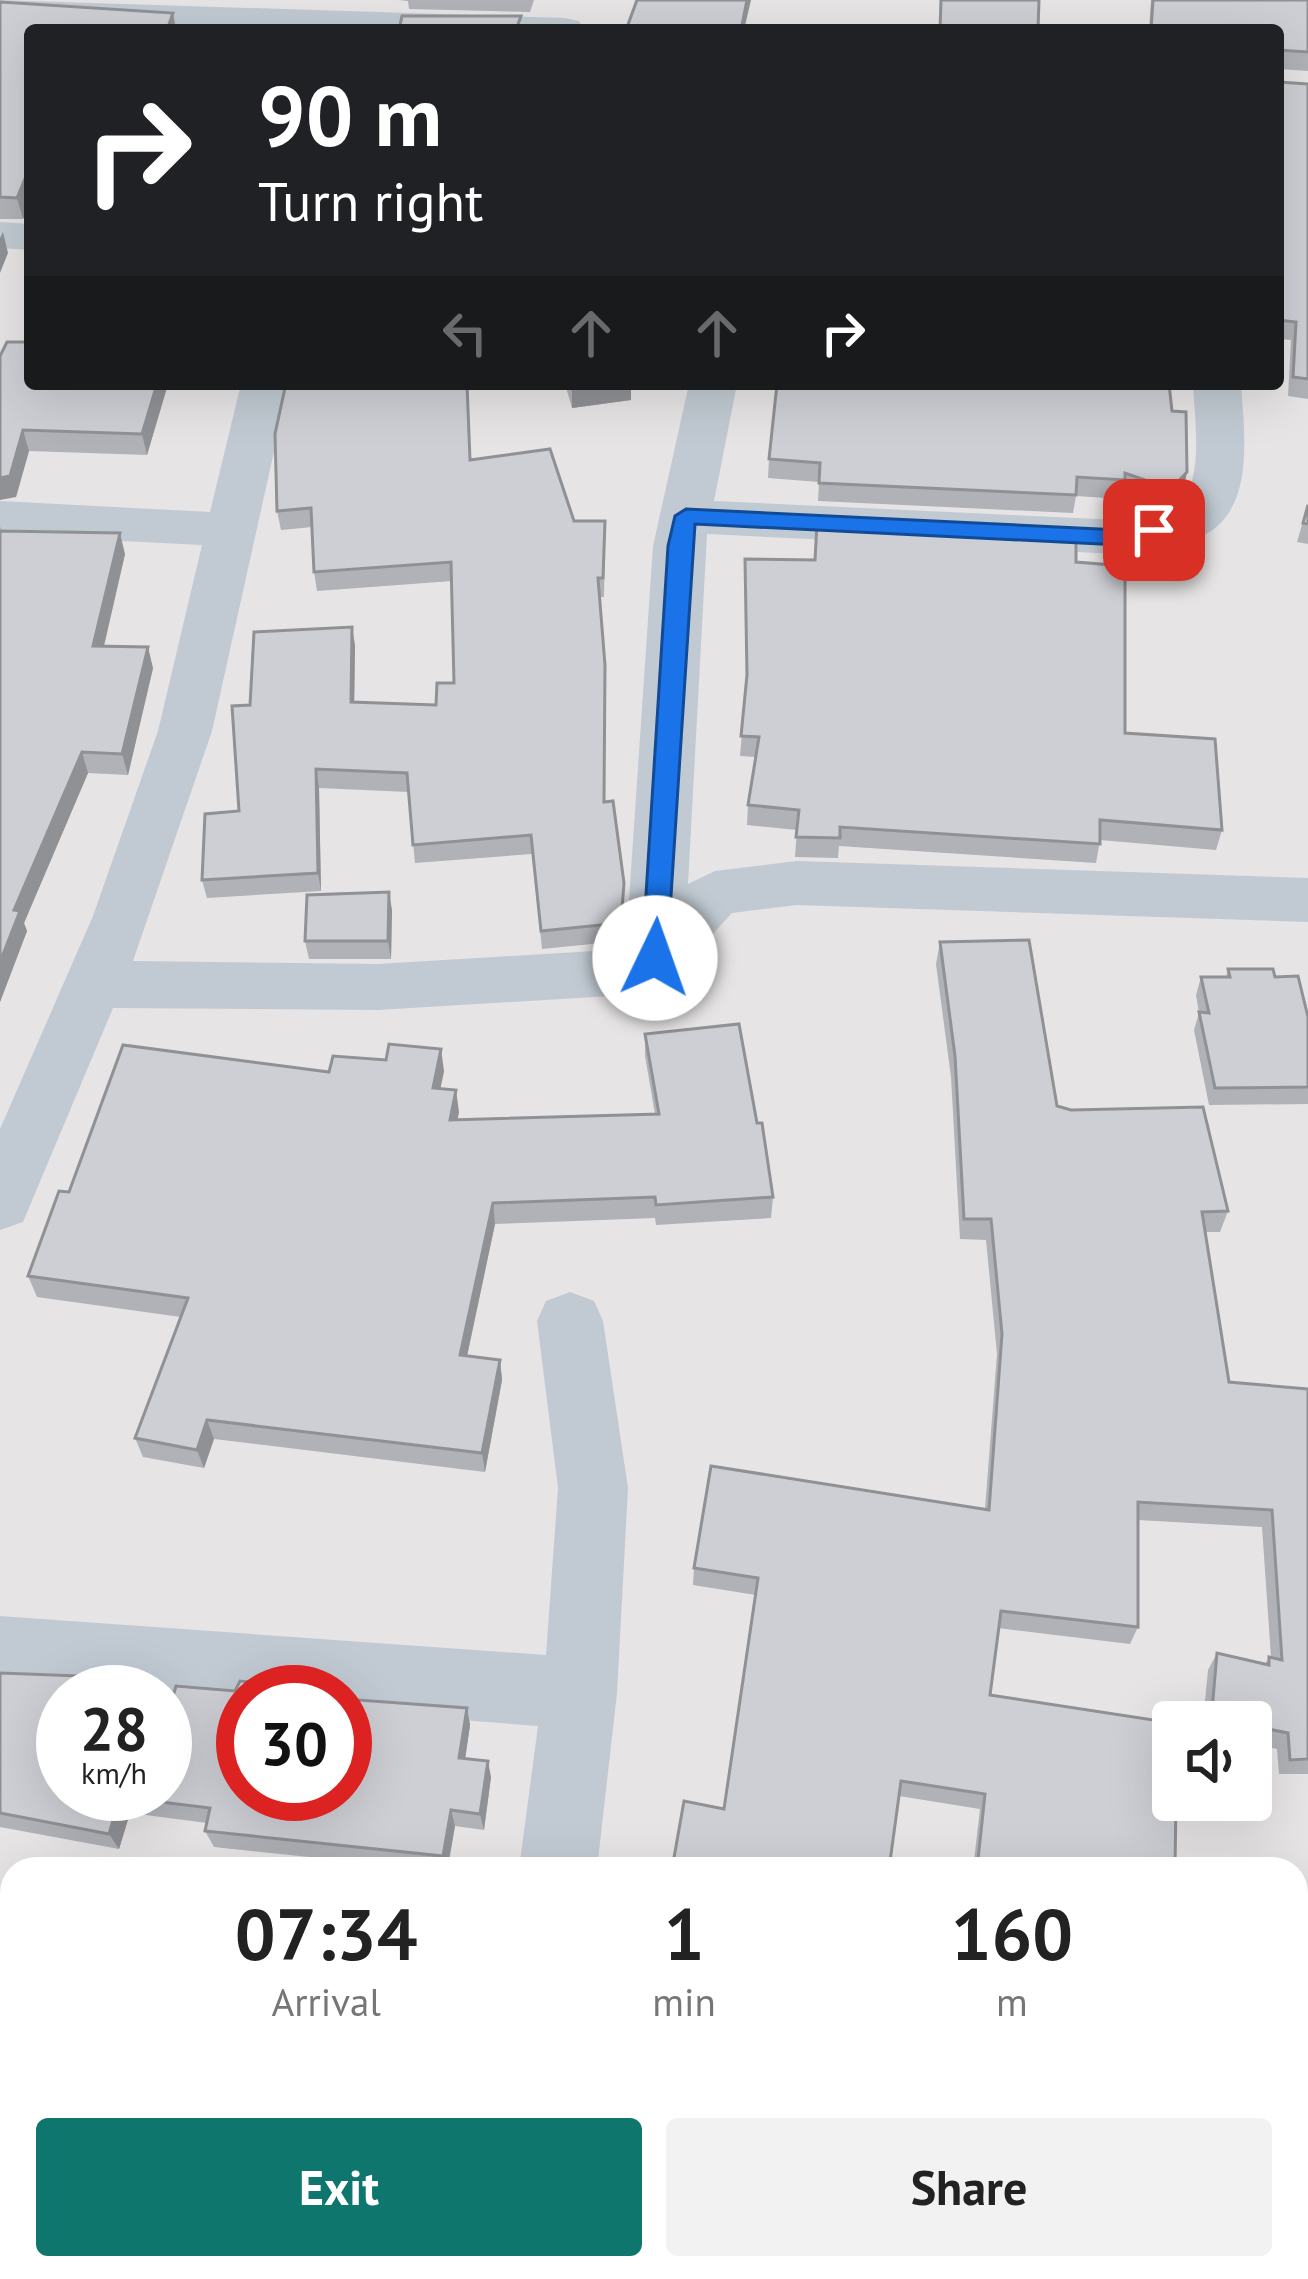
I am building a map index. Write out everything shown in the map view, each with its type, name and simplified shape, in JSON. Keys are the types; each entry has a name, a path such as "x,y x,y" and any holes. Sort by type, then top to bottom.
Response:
{"street":[{"path":"0,6 133,18 296,24"},
{"path":"0,1203 122,916 185,731 265,390"},
{"path":"655,958 679,546 712,390"},
{"path":"686,516 1120,537 1190,523 1211,496 1217,474 1217,390"},
{"path":"0,518 232,530"},
{"path":"93,984 378,986 611,974 655,958 715,893 796,883 1308,900"},
{"path":"560,1857 580,1693 593,1488 570,1321"},
{"path":"0,1651 580,1693"}],"shaded area":[{"path":"0,0 1308,0 1308,1857 0,1857"}],"building":[{"path":"637,0 747,0 742,24 628,24"},
{"path":"941,0 1039,0 1038,24 940,24"},
{"path":"1153,0 1308,0 1308,52 1284,50 1284,24 1151,24"},
{"path":"0,2 173,13 169,24 24,24 24,181 17,198 0,197"},
{"path":"402,16 521,16 518,24 400,24"},
{"path":"1284,82 1308,84 1308,379 1293,377 1296,322 1284,321"},
{"path":"7,342 24,342 24,390 155,390 142,434 23,430 10,476 0,478 0,356"},
{"path":"285,390 467,390 470,460 550,449 574,521 605,521 603,578 598,578 605,665 604,802 613,801 624,883 621,923 541,931 531,835 413,845 407,773 316,769 318,873 202,880 205,814 239,811 232,706 250,705 254,632 352,627 351,702 436,705 437,683 454,683 451,562 314,572 311,508 277,511 275,434"},
{"path":"776,390 1170,390 1172,411 1186,412 1187,472 1171,489 1125,473 1125,480 1077,477 1076,495 819,483 820,463 769,459"},
{"path":"817,523 1076,536 1076,562 1125,566 1125,733 1215,739 1222,830 1100,820 1100,844 840,827 840,838 796,837 799,810 748,805 759,737 741,736 747,675 745,559 815,560"},
{"path":"0,531 120,533 93,646 148,647 122,754 82,752 14,910 20,911 0,962"},
{"path":"389,892 388,941 305,941 307,895"},
{"path":"1029,940 1057,1106 1071,1110 1203,1107 1228,1211 1202,1212 1229,1382 1308,1389 1308,1759 1290,1760 1288,1733 1272,1730 1272,1701 1213,1701 1217,1653 1269,1665 1269,1657 1282,1660 1272,1510 1138,1502 1138,1627 1001,1611 990,1695 1152,1720 1152,1821 1176,1821 1175,1857 978,1857 985,1794 901,1781 891,1857 674,1857 684,1801 724,1809 758,1578 694,1568 711,1466 989,1510 1002,1334 991,1219 964,1219 955,1056 940,942"},
{"path":"1228,969 1273,969 1275,977 1298,976 1308,1017 1308,1087 1215,1088 1199,1012 1209,1013 1201,977 1230,977"},
{"path":"739,1024 773,1197 656,1205 655,1197 493,1203 460,1355 500,1360 482,1453 207,1420 197,1450 135,1438 188,1298 28,1276 59,1191 69,1192 123,1045 329,1072 333,1056 386,1060 389,1044 441,1049 433,1088 456,1090 450,1120 659,1114 645,1034"},
{"path":"0,1673 36,1674 36,1820 0,1813"},
{"path":"192,1687 216,1689 216,1821 372,1821 372,1701 467,1708 459,1758 488,1761 480,1814 451,1810 443,1856 205,1831 210,1808 192,1806"},
{"path":"42,1821 113,1821 109,1834"}],"route":[{"path":"655,958 679,546 686,516 1120,537 1154,530"}]}
